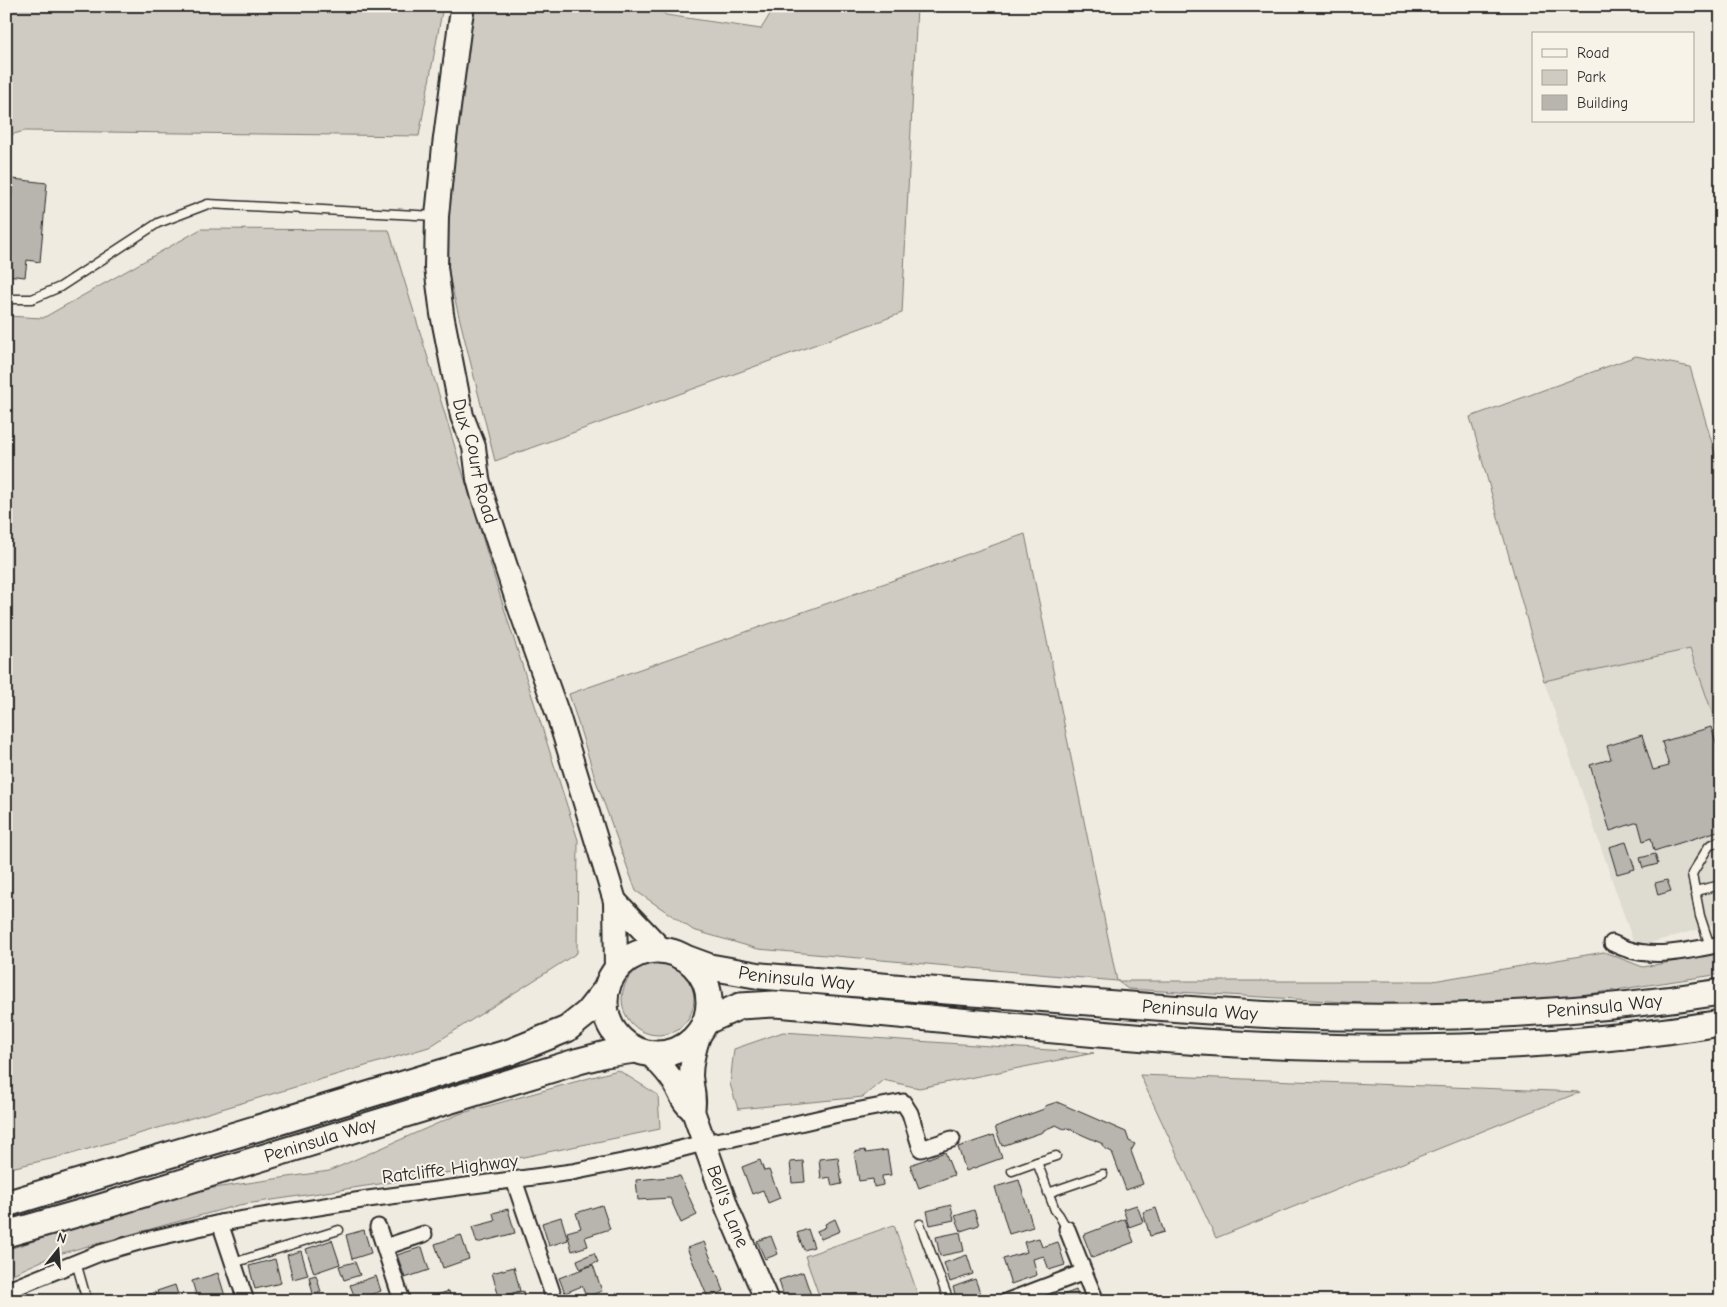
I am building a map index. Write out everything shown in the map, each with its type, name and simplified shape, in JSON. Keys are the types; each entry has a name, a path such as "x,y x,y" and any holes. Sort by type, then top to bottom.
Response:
{"main road":[{"path":"647,951 671,953 701,973 707,988 709,1003 703,1027 688,1044 674,1051 662,1054 642,1052 615,1032 608,1017 606,1005 612,979 632,957 647,951"},
{"name":"Peninsula Way","path":"671,953 710,967 761,976 1296,1016 1430,1016 1543,1011 1680,998 1721,992"},
{"name":"Peninsula Way","path":"6,1204 510,1052 567,1029 586,1013 612,979"},
{"name":"Peninsula Way","path":"703,1027 740,1006 774,1004 1202,1042 1320,1047 1435,1048 1543,1043 1676,1030 1721,1022"},
{"name":"Peninsula Way","path":"6,1234 101,1207 579,1061 606,1054 642,1052"}],"street":[{"name":"Dux Court Road","path":"464,6 445,136 437,216 436,267 442,314 462,416 474,447 478,479 515,594 558,715 615,901 612,979"},
{"name":"Dux Court Road","path":"615,901 671,953"},
{"path":"1612,943 1627,950 1648,953 1674,952 1715,945"},
{"name":"Bell's Lane","path":"703,1027 692,1062 695,1104 693,1111 728,1210 767,1301"},
{"name":"Bell's Lane","path":"642,1052 672,1079 684,1104 693,1111"},
{"name":"Ratcliffe Highway","path":"6,1291 76,1262 142,1241 220,1223 628,1162 703,1143 903,1102 910,1113 921,1149 952,1138"},
{"path":"514,1180 555,1301"},
{"path":"220,1223 246,1301"},
{"path":"378,1228 402,1301"},
{"path":"1067,1229 1096,1301"},
{"path":"385,1247 424,1234"},
{"path":"1008,1301 1084,1272"}],"lane":[{"path":"6,299 32,299 60,287 158,223 208,204 437,216"},
{"path":"1715,945 1700,916 1692,874 1709,846 1721,840"},
{"path":"1695,891 1721,885"},
{"path":"1012,1171 1056,1156"},
{"path":"1037,1162 1055,1210 1067,1229"},
{"path":"1048,1193 1103,1174"},
{"path":"920,1224 948,1301"},
{"path":"233,1263 339,1230"},
{"path":"76,1262 87,1301"}],"shaded area":[{"path":"1690,649 1721,738 1721,923 1635,947 1544,681"}],"green space":[{"path":"6,6 443,6 419,136 25,131 6,136"},
{"path":"476,6 654,6 666,15 761,29 775,6 917,6 902,313 495,461 443,252 469,38"},
{"path":"201,229 389,230 502,602 578,840 577,953 429,1047 68,1155 6,1169 6,316 43,318"},
{"path":"1636,356 1690,367 1721,474 1721,738 1690,649 1544,681 1470,417"},
{"path":"1025,534 1117,981 758,949 693,930 636,891 596,781 569,694"},
{"path":"1604,952 1643,967 1721,953 1721,974 1543,1001 1395,1005 1128,989 1117,981 1433,981"},
{"path":"658,963 678,969 688,979 694,999 688,1019 678,1029 658,1035 638,1029 628,1019 622,999 628,979 638,969"},
{"path":"783,1032 1094,1053 919,1088 883,1080 863,1097 738,1109 730,1084 734,1049"},
{"path":"618,1070 658,1095 660,1129 426,1177 239,1205 55,1255 6,1277 6,1250 180,1193 329,1171 459,1114"},
{"path":"1140,1075 1580,1092 1216,1238"},
{"path":"894,1225 920,1301 821,1301 805,1256"}],"building":[{"path":"13,179 47,183 40,262 27,260 25,277 6,275 6,195 12,196"},
{"path":"1711,727 1721,758 1721,830 1654,851 1651,838 1643,841 1638,822 1610,831 1590,765 1611,759 1607,746 1642,735 1653,770 1669,766 1662,742"},
{"path":"1626,842 1635,869 1617,874 1609,847"},
{"path":"1655,854 1658,864 1643,868 1640,858"},
{"path":"1667,880 1671,891 1658,895 1655,883"},
{"path":"1057,1102 1126,1132 1129,1141 1135,1144 1131,1151 1143,1184 1126,1190 1112,1152 1104,1148 1103,1144 1056,1125 1043,1132 1002,1146 995,1127 1044,1109 1045,1106"},
{"path":"994,1135 1002,1158 966,1171 958,1147"},
{"path":"865,1150 866,1153 887,1150 891,1175 882,1176 883,1185 874,1187 873,1179 859,1181 854,1152"},
{"path":"945,1152 954,1175 919,1188 910,1165"},
{"path":"838,1157 842,1184 832,1186 830,1177 821,1179 819,1159"},
{"path":"760,1160 764,1171 769,1170 780,1198 768,1203 763,1190 752,1194 742,1167"},
{"path":"803,1161 805,1182 792,1183 790,1162"},
{"path":"680,1176 697,1215 681,1223 670,1198 638,1200 636,1180"},
{"path":"1019,1180 1033,1227 1009,1234 995,1187"},
{"path":"602,1205 610,1229 585,1237 588,1246 572,1251 567,1232 581,1228 576,1213"},
{"path":"951,1205 954,1220 930,1225 927,1211"},
{"path":"1137,1205 1143,1222 1129,1227 1123,1209"},
{"path":"1156,1208 1164,1232 1150,1236 1143,1212"},
{"path":"508,1209 515,1233 477,1243 472,1227 495,1221 493,1213"},
{"path":"974,1210 979,1225 961,1231 955,1216"},
{"path":"561,1217 568,1240 549,1246 542,1223"},
{"path":"835,1219 840,1231 821,1239 817,1231 826,1227 825,1224"},
{"path":"1125,1219 1134,1242 1092,1258 1083,1235"},
{"path":"808,1229 814,1247 804,1250 797,1233"},
{"path":"364,1230 371,1253 352,1259 346,1235"},
{"path":"960,1232 964,1251 940,1256 936,1237"},
{"path":"461,1235 469,1259 443,1268 435,1244"},
{"path":"771,1236 778,1254 765,1259 757,1241"},
{"path":"1039,1238 1042,1247 1058,1242 1065,1265 1049,1270 1044,1256 1033,1259 1037,1275 1011,1284 1003,1259 1027,1252 1024,1242"},
{"path":"332,1240 340,1264 314,1273 306,1249"},
{"path":"704,1242 724,1291 708,1298 687,1248"},
{"path":"422,1247 429,1270 405,1278 397,1255"},
{"path":"301,1251 308,1275 293,1279 287,1255"},
{"path":"594,1253 598,1262 580,1269 577,1260"},
{"path":"967,1255 973,1274 950,1282 944,1263"},
{"path":"275,1259 281,1283 255,1289 249,1266"},
{"path":"355,1262 360,1275 344,1280 339,1266"},
{"path":"593,1265 602,1291 586,1297 582,1286 565,1293 559,1278"},
{"path":"514,1267 520,1291 499,1297 492,1273"},
{"path":"803,1272 813,1301 785,1301 779,1280"},
{"path":"218,1273 225,1296 212,1301 198,1301 192,1281"},
{"path":"316,1275 321,1292 313,1294 309,1277"},
{"path":"376,1276 381,1291 356,1300 350,1285"},
{"path":"975,1279 981,1295 965,1301 957,1301 953,1287"},
{"path":"175,1285 180,1301 160,1301 157,1291"},
{"path":"1076,1290 1080,1301 1054,1301 1053,1299"},
{"path":"449,1291 452,1301 429,1301 428,1298"},
{"path":"523,1291 526,1301 501,1301 500,1297"},
{"path":"155,1292 158,1301 143,1301 141,1297"}]}
